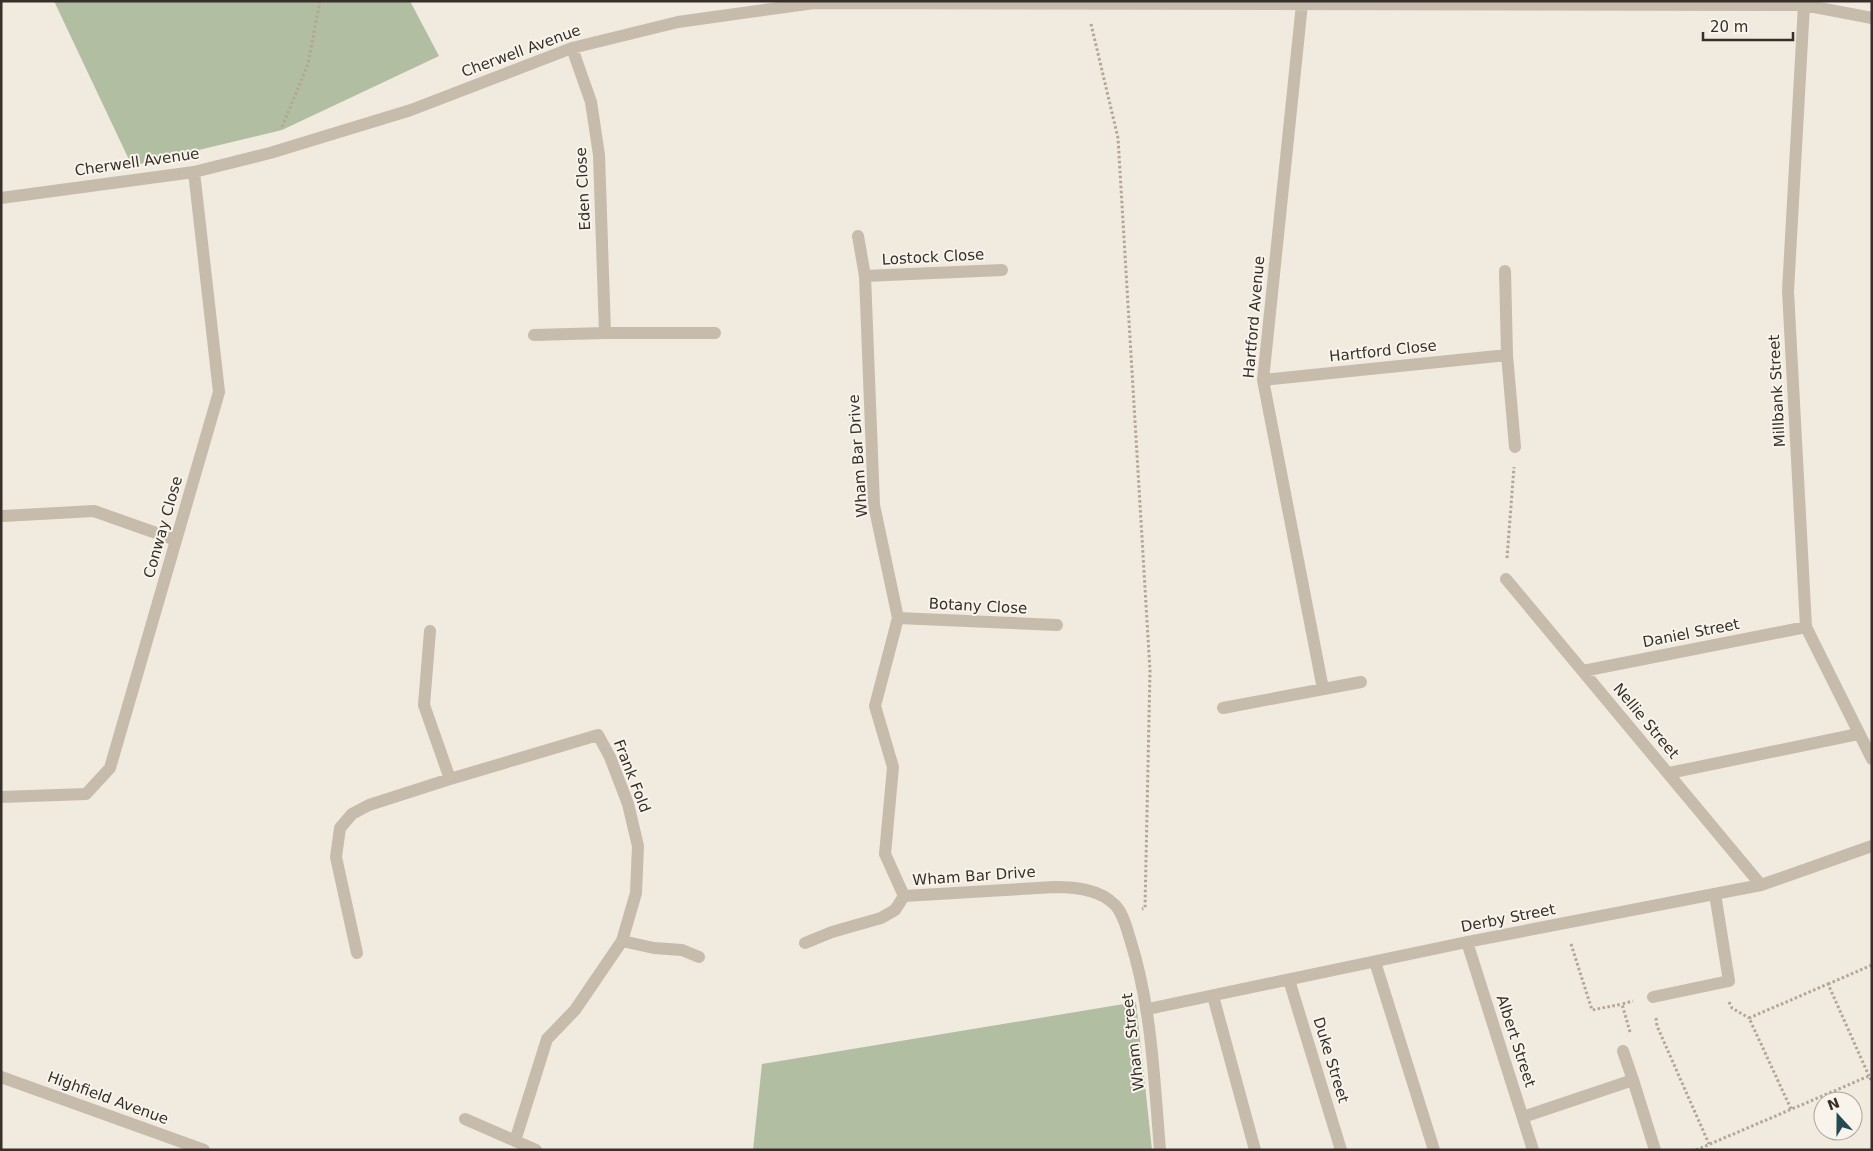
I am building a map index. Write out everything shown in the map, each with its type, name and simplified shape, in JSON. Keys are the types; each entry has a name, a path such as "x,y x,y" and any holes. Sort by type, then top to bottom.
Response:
{"street":[{"name":"Cherwell Avenue","path":"1,198 194,172 270,153 411,110 572,48 678,22 814,2 1804,5 1872,18"},
{"name":"Hartford Avenue","path":"1302,4 1263,380 1323,689"},
{"name":"Millbank Street","path":"1804,5 1788,291 1806,627 1872,759"},
{"name":"Eden Close","path":"572,48 591,102 600,155 605,333"},
{"name":"Conway Close","path":"1,797 86,794 110,768 219,392 194,172"},
{"name":"Wham Bar Drive","path":"858,236 866,276 874,505 898,618 875,706 893,767 885,854 904,896 1076,887 1105,897 1116,906"},
{"name":"Lostock Close","path":"866,276 1002,270"},
{"path":"1505,271 1507,355 1515,447"},
{"path":"534,335 605,333 715,334"},
{"name":"Hartford Close","path":"1263,380 1507,355"},
{"path":"4,516 94,512 176,540"},
{"name":"Nellie Street","path":"1506,579 1761,885"},
{"name":"Botany Close","path":"898,618 1057,625"},
{"name":"Daniel Street","path":"1583,671 1806,627"},
{"path":"430,631 424,705 450,779"},
{"path":"1223,708 1361,682"},
{"name":"Frank Fold","path":"357,953 336,857 340,828 352,814 369,805 598,734 610,757 628,804 638,846 636,893 622,941 575,1010 547,1039 515,1141"},
{"path":"1669,773 1858,734"},
{"name":"Derby Street","path":"1148,1009 1467,942 1761,885 1872,846"},
{"path":"1653,997 1729,982 1715,894"},
{"path":"805,943 832,932 880,918 895,910 904,896"},
{"name":"Wham Street","path":"1116,906 1124,921 1137,961 1148,1009 1160,1150"},
{"path":"622,941 654,948 682,950 699,957"},
{"name":"Albert Street","path":"1467,942 1533,1150"},
{"path":"1374,962 1434,1150"},
{"name":"Duke Street","path":"1289,980 1342,1150"},
{"path":"1213,996 1256,1150"},
{"path":"1624,1051 1655,1150"},
{"name":"Highfield Avenue","path":"1,1077 204,1150"},
{"path":"1523,1117 1633,1080"},
{"path":"465,1119 536,1150"}],"path":[{"path":"270,153 308,64 320,1"},
{"path":"1086,4 1118,138 1150,671 1145,908 1124,921"},
{"path":"1506,579 1515,447"},
{"path":"1565,923 1592,1010 1653,997 1657,1026 1709,1144"},
{"path":"1791,1109 1749,1018 1872,966"},
{"path":"1828,984 1872,1082"},
{"path":"1622,1004 1631,1030 1624,1051"},
{"path":"1696,1150 1869,1076"}],"green space":[{"path":"54,1 410,1 439,56 282,130 132,166"},
{"path":"1136,1002 1152,1150 753,1150 762,1064"}]}
